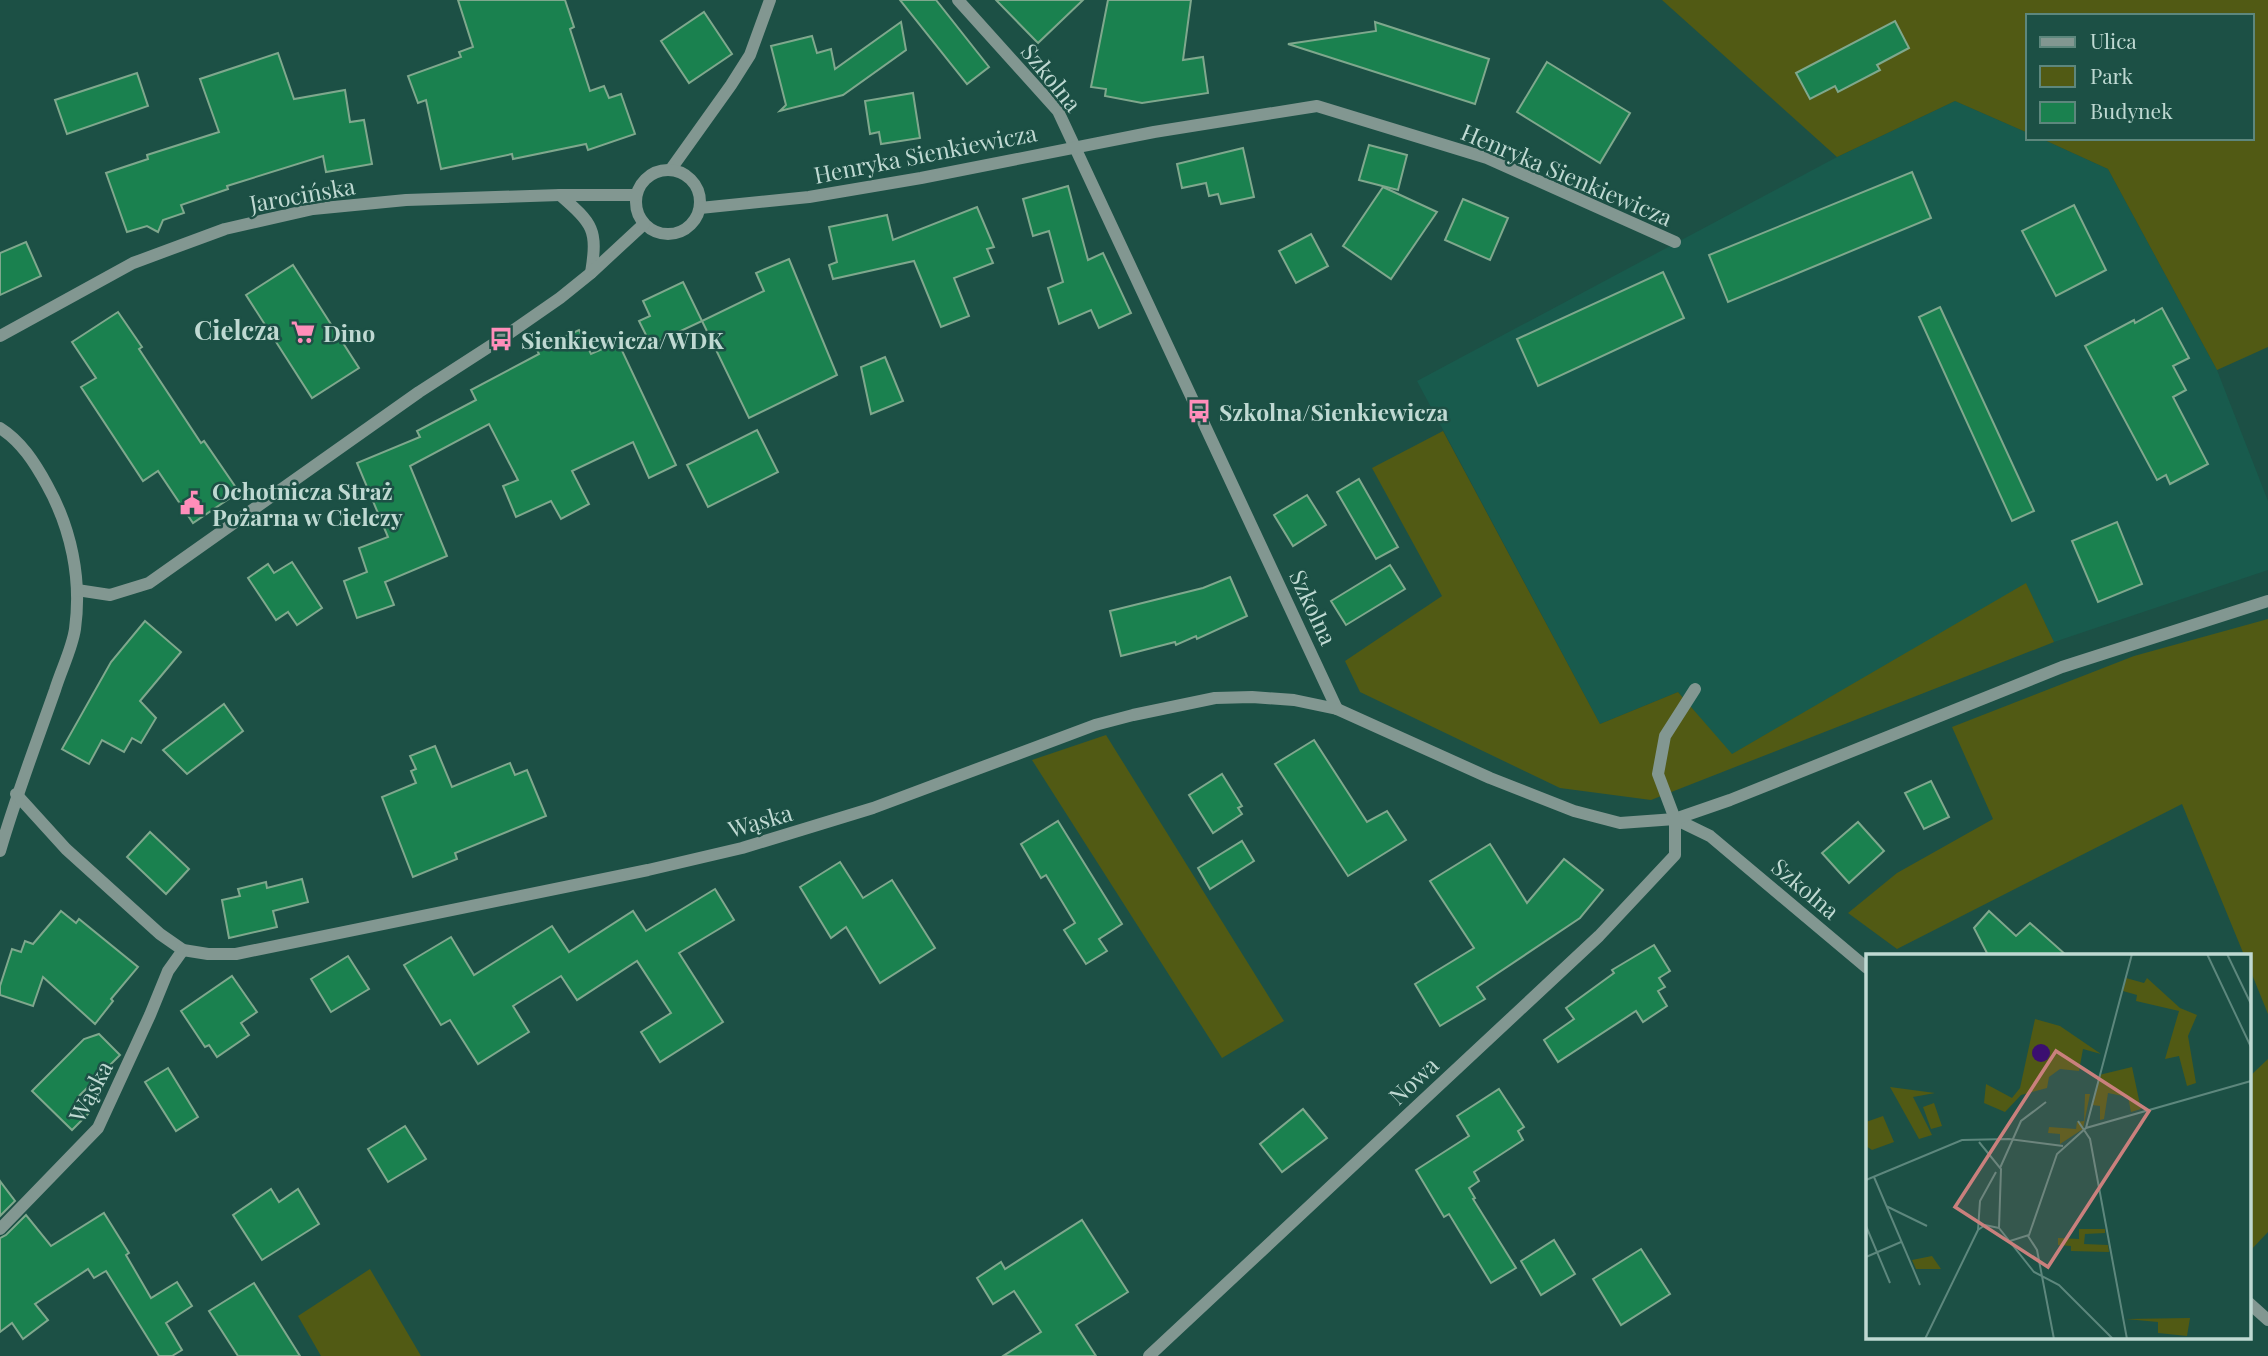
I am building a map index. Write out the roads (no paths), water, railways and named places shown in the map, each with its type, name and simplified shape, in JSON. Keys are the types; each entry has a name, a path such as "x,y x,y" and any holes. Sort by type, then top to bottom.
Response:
{"street":[{"path":"671,169 750,55 770,0"},
{"name":"Szkolna","path":"958,0 1058,111 1337,709"},
{"name":"Henryka Sienkiewicza","path":"700,208 809,197 921,178 1075,146 1317,106 1487,158 1675,242"},
{"path":"671,169 690,178 701,197 695,221 684,230 670,235 656,232 644,224 638,215 636,195 643,181 655,172 671,169"},
{"path":"560,195 581,214 594,233 592,273"},
{"name":"Jarocińska","path":"0,336 134,263 226,229 313,209 406,200 636,195"},
{"path":"77,590 110,595 149,583 419,392 501,339 592,273 644,224"},
{"path":"0,428 13,436 36,466 55,500 73,548 77,590 75,631 16,794 0,851"},
{"path":"1337,709 1489,778 1574,811 1620,823 1675,819 1730,800 2062,667 2268,601"},
{"path":"1675,819 1658,774 1665,736 1695,690"},
{"name":"Wąska","path":"16,794 66,849 160,934 183,950 208,954 236,954 742,848 873,808 1096,725 1176,706 1215,698 1252,697 1294,700 1337,709"},
{"name":"Szkolna","path":"1675,819 1710,836 1866,967"},
{"name":"Nowa","path":"1149,1356 1599,936 1675,855 1675,819"},
{"name":"Wąska","path":"0,1229 99,1128 167,971 183,950"},
{"path":"2250,1304 2268,1320"}],"place":[{"name":"Dino","path":"303,332"},
{"name":"Sienkiewicza/WDK","path":"501,339"},
{"name":"Szkolna/Sienkiewicza","path":"1199,411"},
{"name":"Ochotnicza Straż Pożarna w Cielczy","path":"192,503"}],"district":[{"name":"Cielcza","path":"237,329"}]}
